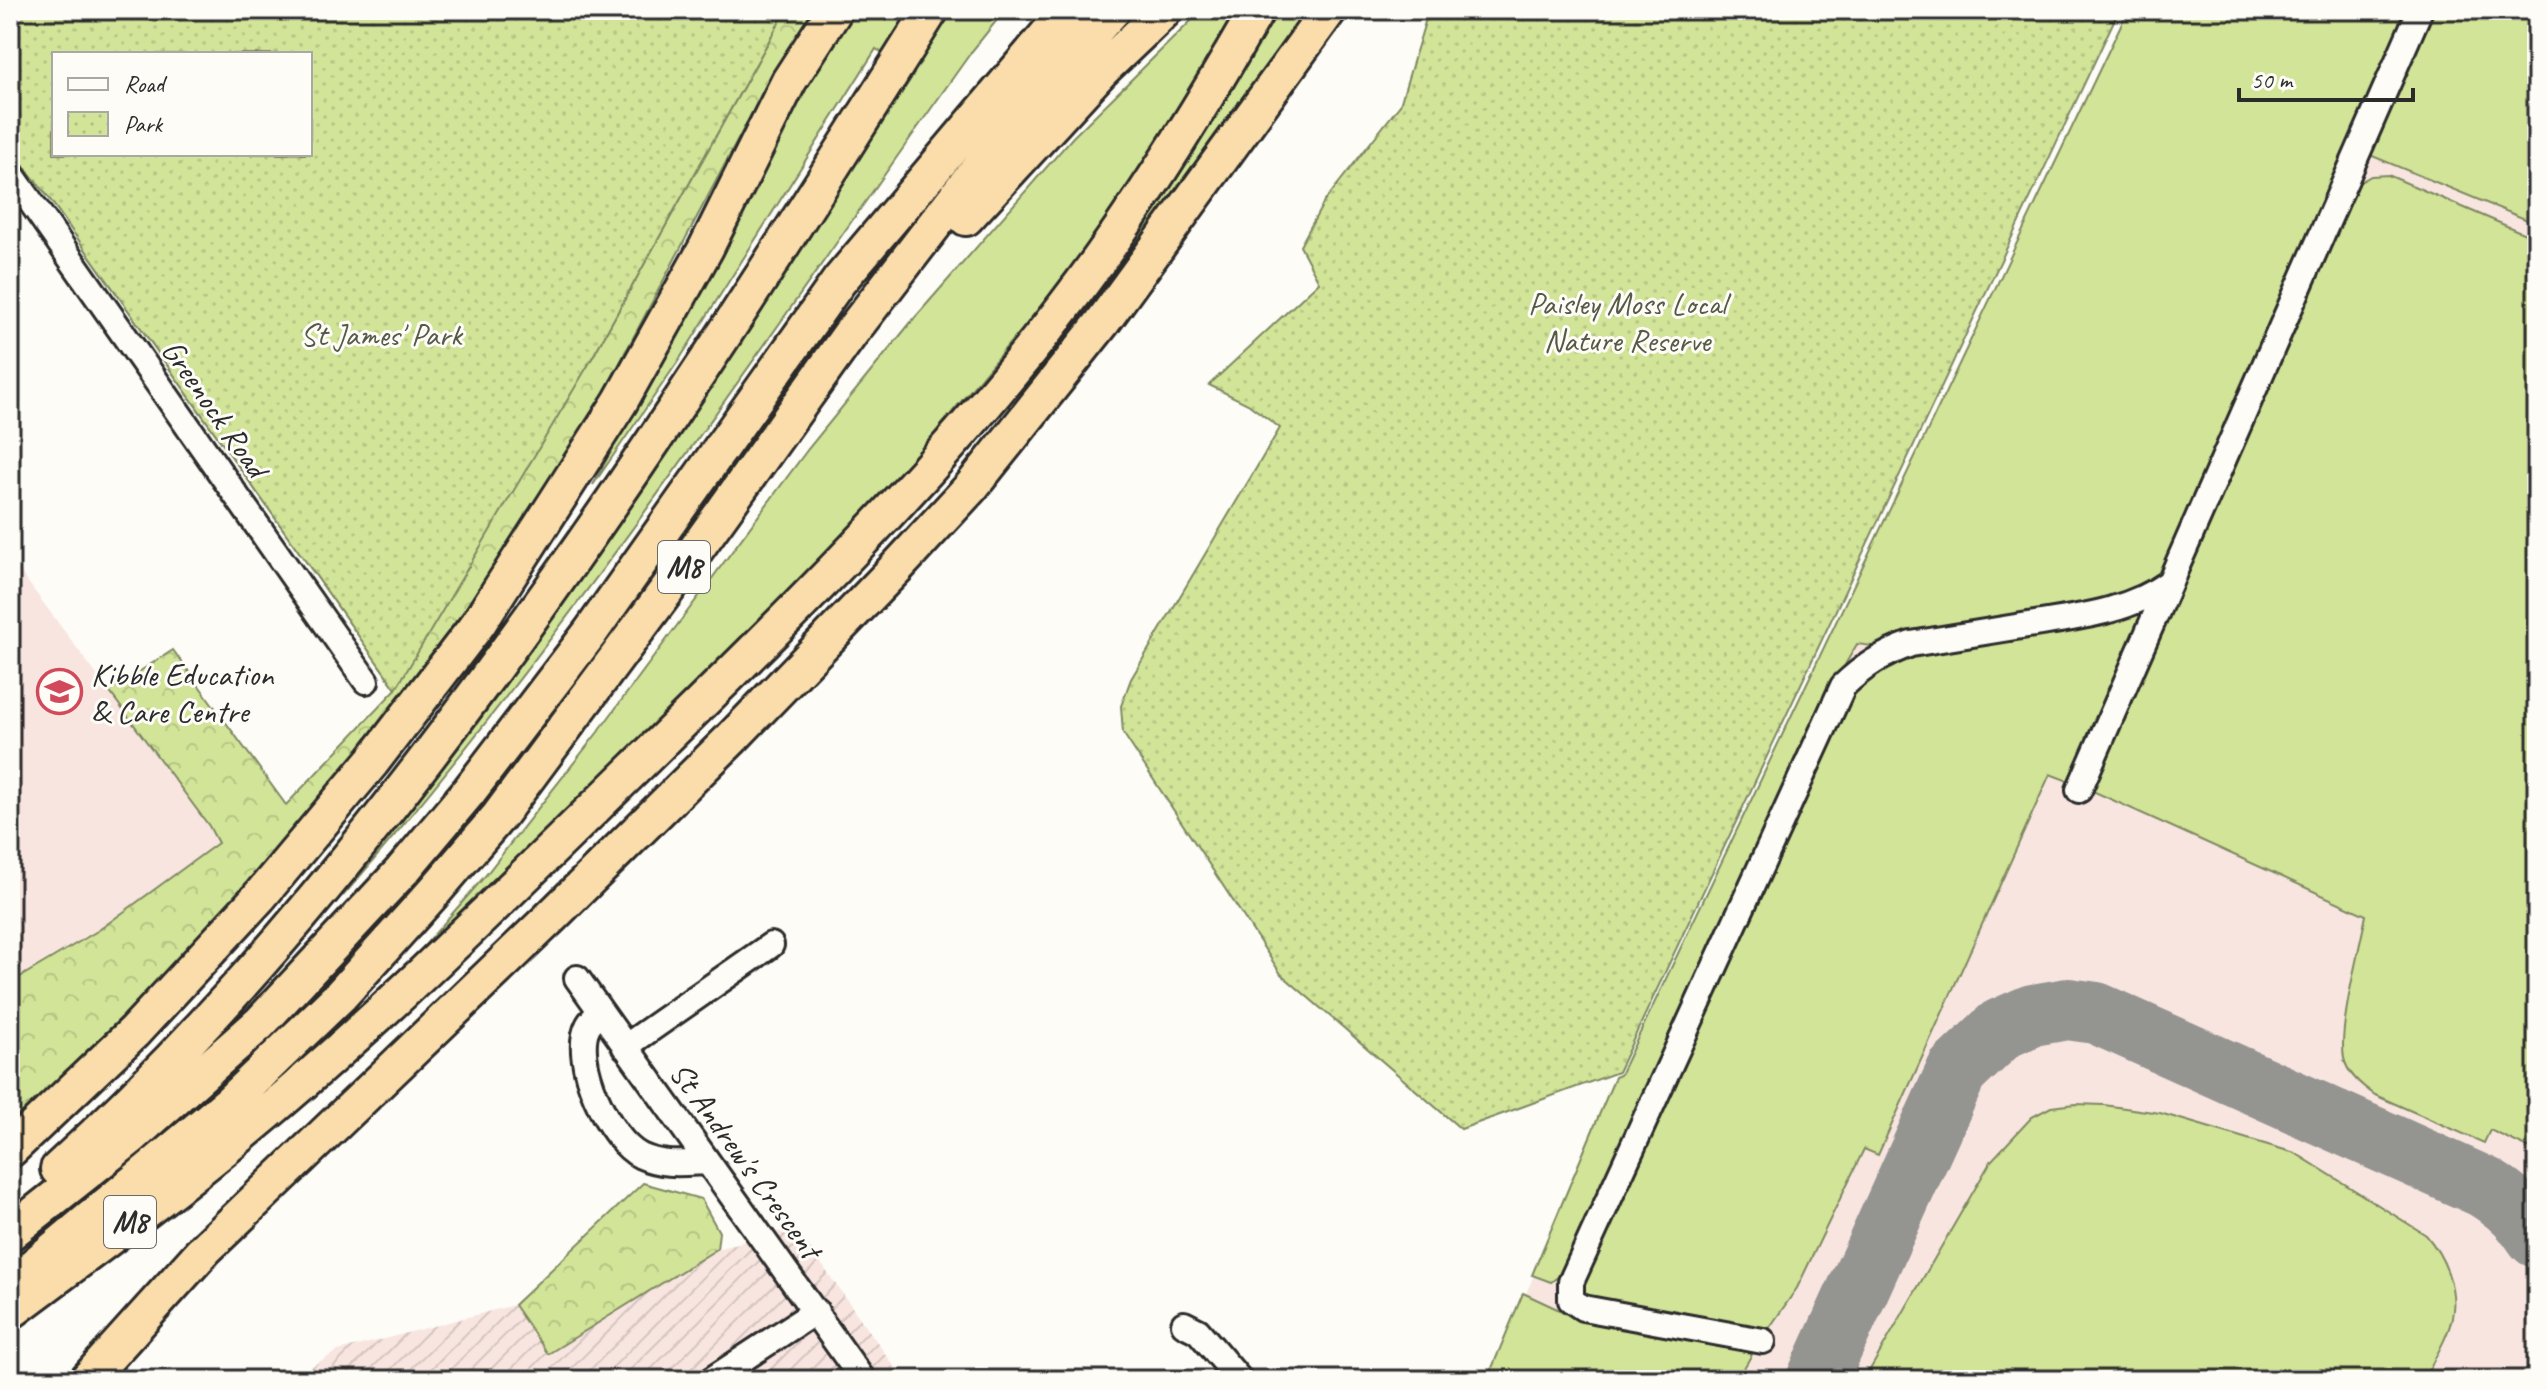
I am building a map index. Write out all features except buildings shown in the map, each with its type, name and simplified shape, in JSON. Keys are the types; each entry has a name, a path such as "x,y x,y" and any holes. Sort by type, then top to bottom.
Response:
{"highway":[{"path":"10,1150 134,1032 259,897 353,786 478,624 620,402 706,248 789,81 835,10"},
{"path":"10,1212 113,1119 190,1041 262,963 377,824 522,631 626,485 931,10"},
{"name":"M8","path":"10,1233 130,1138 249,1033 402,871 470,790 590,633 962,108 1039,10"},
{"name":"M8","path":"839,281 1068,10"},
{"name":"M8","path":"10,1285 230,1102 340,996 499,816 667,590 859,322 1046,85 1113,10"},
{"name":"M8","path":"667,590 978,204 1101,71 1165,10"},
{"name":"M8","path":"10,1312 249,1129 453,945 814,593 916,484 1030,349 1100,258 1193,120 1257,10"},
{"path":"87,1380 205,1249 552,916 731,739 972,486 1102,323 1329,10"}],"street":[{"path":"2079,790 2420,10"},
{"name":"Greenock Road","path":"10,172 366,681"},
{"path":"1763,1341 1583,1308 1571,1300 1571,1282 1843,686 1864,666 1883,654 1911,644 2093,614 2153,595 2170,582"},
{"path":"625,1047 771,945"},
{"name":"St Andrew's Crescent","path":"577,978 863,1380"},
{"path":"600,1012 588,1026 584,1040 587,1069 604,1118 637,1154 662,1164 707,1162"},
{"path":"711,1380 816,1311"},
{"path":"1184,1324 1198,1331 1240,1380"}],"shaded area":[{"path":"2128,10 2537,10 2537,1380 1490,1380 1533,1277"},
{"name":"Kibble Education & Care Centre","path":"10,558 209,826 218,844 99,930 10,983"},
{"path":"795,1227 904,1380 288,1380 338,1351 514,1305 549,1354 717,1249"}],"green space":[{"name":"St James' Park","path":"10,10 786,10 587,367 396,689 44,191 10,149"},
{"path":"786,10 820,10 772,75 567,463 443,653 253,889 10,1126 10,983 99,930 218,843 209,826 109,691 173,650 286,805 396,689 44,191 10,149 10,58 52,150 52,156 59,156 587,367"},
{"path":"851,10 1005,10 972,51 589,587 428,795 343,896 515,671 644,489 914,74 876,49 679,360 593,485"},
{"path":"1202,10 1307,10 1053,364 1013,339 925,445 787,594 412,960 485,876 598,732 808,449 912,321 1073,137"},
{"name":"Paisley Moss Local Nature Reserve","path":"1431,10 2119,10 1618,1072 1461,1129 1281,974 1123,733 1121,706 1131,679 1280,428 1248,404 1209,385 1319,282 1300,246 1324,202 1400,105"},
{"path":"2128,10 2413,10 2165,574 2131,594 1880,647 1857,644 1567,1270 1551,1282 1532,1275 1615,1077 1620,1075"},
{"path":"2428,10 2537,10 2537,224 2365,153"},
{"path":"2388,175 2537,239 2537,1152 2490,1130 2484,1143 2375,1095 2352,1074 2344,1058 2344,1028 2366,915 2086,788 2355,185 2371,176"},
{"path":"2144,608 2151,611 2076,784 2050,774 1878,1155 1864,1149 1797,1288 1768,1330 1579,1294 1846,690 1905,654"},
{"path":"2076,1104 2160,1113 2295,1153 2426,1235 2448,1273 2453,1306 2447,1333 2424,1380 1864,1380 1991,1161 2032,1117 2051,1107"},
{"path":"643,1183 701,1199 719,1232 717,1249 548,1354 514,1305"},
{"path":"1523,1293 1566,1313 1589,1319 1754,1351 1737,1380 1487,1380"}],"taxiway":[{"path":"1817,1380 1957,1071 2001,1029 2033,1015 2068,1009 2096,1013 2484,1187 2514,1209 2537,1237"}],"place":[{"name":"Kibble Education & Care Centre","path":"60,692"}]}
